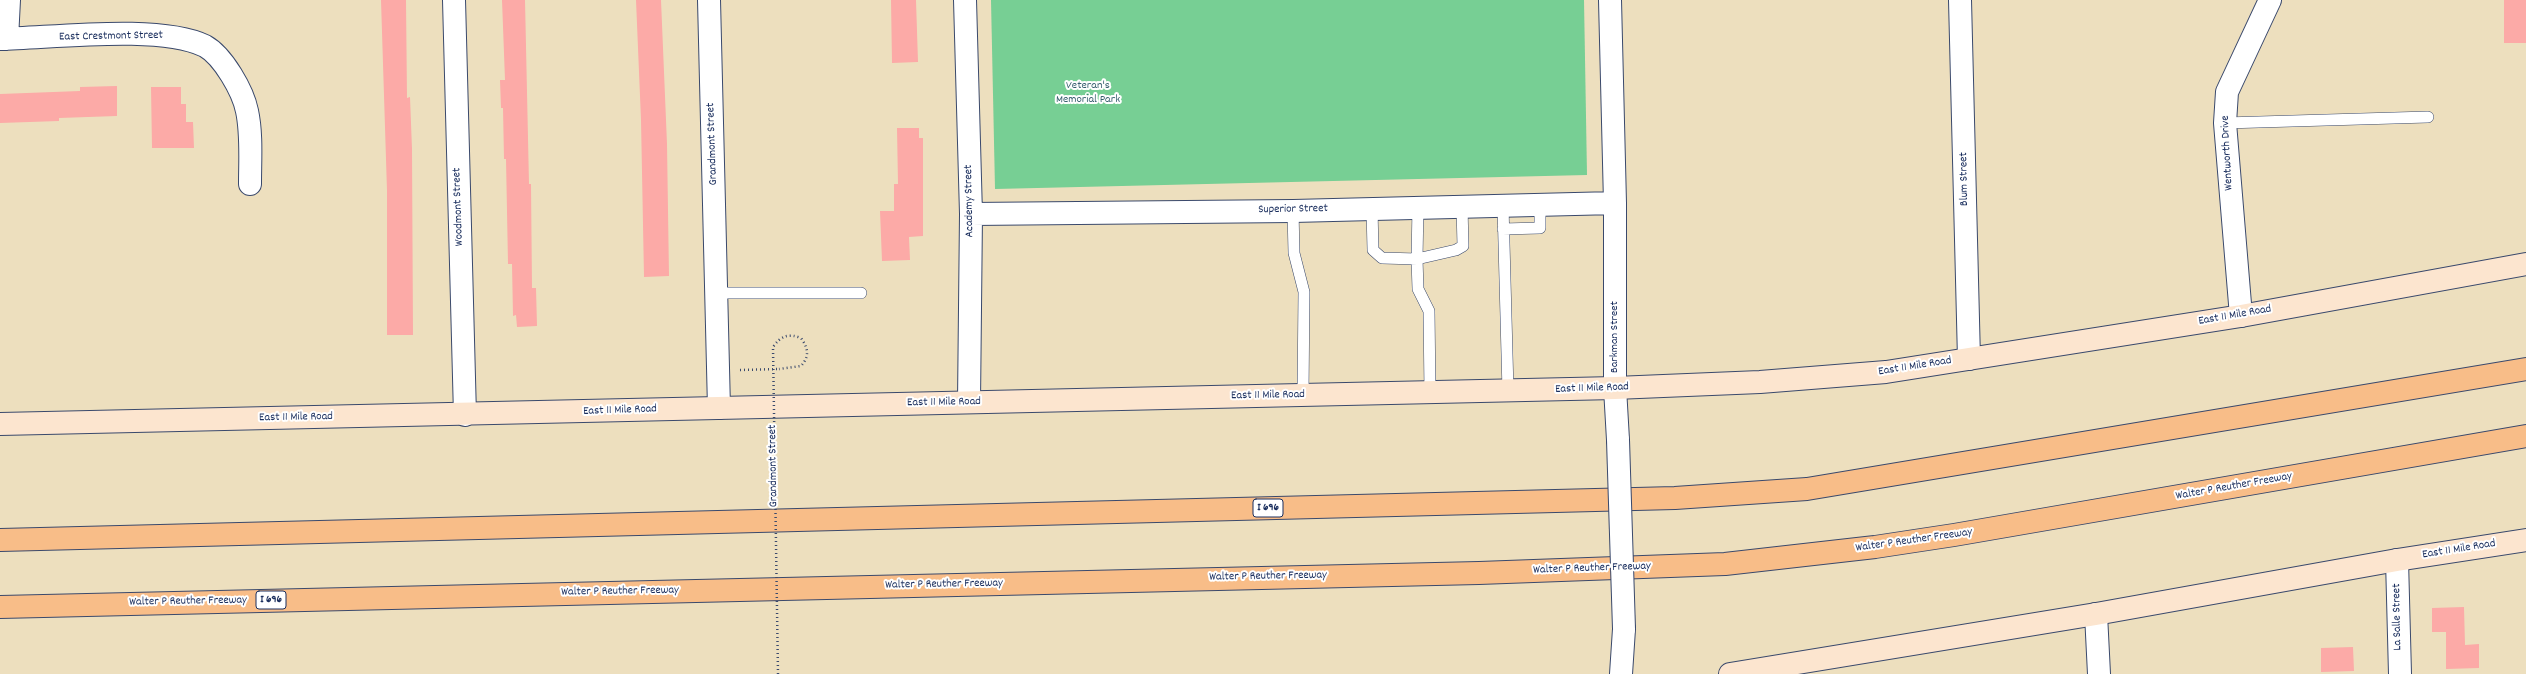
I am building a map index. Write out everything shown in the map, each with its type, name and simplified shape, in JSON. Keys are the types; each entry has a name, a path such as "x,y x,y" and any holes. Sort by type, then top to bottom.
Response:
{"highway":[{"name":"I 696","path":"0,540 1683,498 1807,489 2526,369"},
{"name":"Walter P Reuther Freeway","path":"0,607 1456,573 1725,564 1875,547 1954,535 2526,436"}],"main road":[{"name":"East 11 Mile Road","path":"0,424 1508,391 1816,379 1886,372 2241,316 2526,264"},
{"name":"East 11 Mile Road","path":"1730,674 1780,670 2397,560 2526,540"}],"street":[{"name":"East Crestmont Street","path":"8,0 4,39 125,34 167,36 191,40 207,47 223,63 237,84 247,111 250,184"},
{"name":"Woodmont Street","path":"454,0 465,415"},
{"name":"Grandmont Street","path":"709,0 719,408"},
{"name":"Academy Street","path":"965,0 971,214 969,402"},
{"name":"Barkman Street","path":"1610,0 1615,203 1615,388 1624,629 1621,674"},
{"name":"Blum Street","path":"1960,0 1969,359"},
{"name":"Wentworth Drive","path":"2241,316 2225,123 2227,92 2270,0"},
{"name":"Superior Street","path":"971,214 1372,209 1615,203"},
{"name":"La Salle Street","path":"2397,560 2400,674"},
{"path":"2096,614 2099,674"}],"lane":[{"path":"2225,123 2428,117"},
{"path":"1504,229 1540,228 1540,205"},
{"path":"1503,206 1508,391"},
{"path":"1418,207 1418,288 1429,311 1430,392"},
{"path":"1372,209 1373,250 1382,258 1417,259 1456,250 1463,246 1462,207"},
{"path":"1293,210 1294,253 1304,292 1303,395"},
{"path":"717,293 861,293"}],"path":[{"name":"Grandmont Street","path":"738,377 739,370 779,369 801,366 807,360 808,351 801,338 792,335 784,336 773,347 778,674"}],"green space":[{"name":"Veteran's Memorial Park","path":"991,0 1584,0 1587,175 995,189"}],"building":[{"path":"381,0 406,0 407,98 410,97 412,149 413,335 387,335 387,191"},
{"path":"502,0 525,0 529,184 531,184 532,288 536,288 537,326 517,327 516,315 513,316 512,264 508,264 506,159 504,159 503,108 501,108 500,80 505,80"},
{"path":"636,0 661,0 667,144 669,276 644,277 641,120"},
{"path":"891,0 916,0 918,62 892,63"},
{"path":"2504,0 2526,0 2526,43 2504,43"},
{"path":"117,86 117,116 59,118 59,121 0,123 0,94 80,91 80,87"},
{"path":"151,87 181,87 181,104 186,104 186,122 193,122 194,148 152,148"},
{"path":"897,128 919,128 919,138 923,138 923,236 909,237 910,260 882,261 880,211 894,211 894,184 898,184"},
{"path":"2464,607 2465,645 2479,644 2479,668 2446,669 2446,632 2432,632 2432,608"},
{"path":"2353,647 2354,671 2321,672 2321,648"}]}
